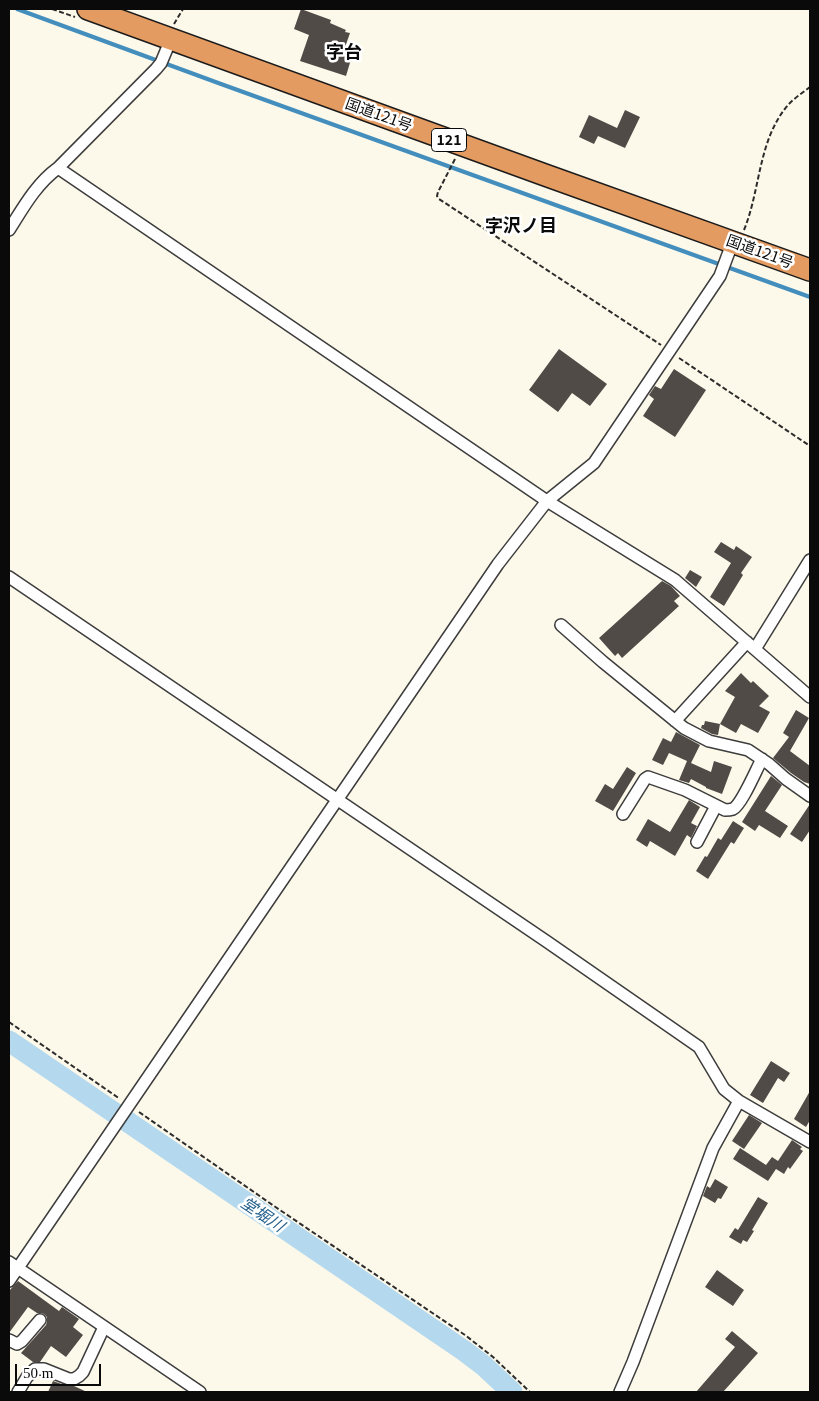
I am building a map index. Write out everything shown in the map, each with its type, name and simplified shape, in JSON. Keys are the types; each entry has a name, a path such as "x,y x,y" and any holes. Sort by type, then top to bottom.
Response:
{"highway":[{"name":"国道121号","path":"88,9 810,270"}],"street":[{"path":"9,230 42,181 58,168 156,69 161,63 171,39"},
{"path":"58,168 548,501 676,580 810,697"},
{"path":"9,1281 13,1265 129,1105 498,564 548,501 594,463 720,276 736,242"},
{"path":"675,721 751,646 810,560"},
{"path":"9,577 530,930 699,1048 724,1089 739,1101 810,1142"},
{"path":"561,625 684,728 709,741 748,750 810,796"},
{"path":"624,814 648,777 685,790 725,810 731,810 741,801 762,759"},
{"path":"698,842 716,806"},
{"path":"620,1392 714,1148 739,1101"},
{"path":"13,1265 200,1392"},
{"path":"9,1340 16,1344 22,1341 40,1320"},
{"path":"18,1392 27,1377 35,1369 44,1370 69,1379 79,1376 83,1372 104,1327"}],"path":[{"path":"736,242 748,220 765,145 784,110 810,87"},
{"path":"461,144 438,192 437,196 439,199 810,446"},
{"path":"9,1022 274,1206 465,1335 493,1357 530,1392"}],"building":[{"path":"301,9 331,20 330,23 350,33 343,53 352,56 346,76 300,61 309,35 294,29"},
{"path":"625,110 640,117 625,148 598,136 594,144 579,137 589,115 617,128"},
{"path":"559,349 607,384 590,406 572,393 558,412 529,390"},
{"path":"674,369 706,390 675,437 643,416 654,399 649,395 655,386 661,389"},
{"path":"721,542 734,550 736,546 752,557 741,573 743,575 724,606 710,597 731,563 714,552"},
{"path":"690,570 702,577 696,587 685,578"},
{"path":"662,581 671,586 680,596 674,601 679,606 622,658 618,653 615,656 599,638"},
{"path":"741,673 769,696 759,706 770,712 758,733 741,724 736,733 720,724 735,697 725,691"},
{"path":"796,710 809,718 790,751 810,766 810,784 791,773 773,758 789,737 783,733"},
{"path":"705,721 720,724 718,735 701,728"},
{"path":"676,732 700,745 691,763 711,772 714,761 732,767 722,794 706,788 691,779 689,783 679,780 687,761 669,753 663,765 652,760 663,738 671,742"},
{"path":"627,767 636,773 613,811 595,801 605,784 613,789"},
{"path":"771,776 782,785 765,811 788,826 780,838 759,825 755,831 742,822"},
{"path":"689,800 700,807 691,823 697,826 691,838 687,835 675,856 650,841 647,847 636,840 648,819 670,832"},
{"path":"810,804 810,830 802,842 790,834"},
{"path":"733,821 744,828 734,844 731,842 708,879 696,871 718,838 721,840"},
{"path":"771,1061 790,1073 784,1082 778,1078 763,1103 750,1095"},
{"path":"810,1091 810,1120 806,1127 794,1119"},
{"path":"749,1115 762,1123 744,1149 732,1141"},
{"path":"792,1140 802,1147 800,1149 803,1151 790,1169 788,1167 784,1174 776,1169 768,1181 733,1159 740,1148 766,1165 772,1157 778,1161"},
{"path":"715,1179 728,1187 721,1199 718,1198 715,1203 703,1196 707,1186 710,1188"},
{"path":"758,1197 768,1203 747,1242 743,1240 741,1244 729,1237 735,1228 738,1230"},
{"path":"717,1270 744,1290 733,1306 705,1287"},
{"path":"18,1281 59,1311 62,1307 79,1319 73,1327 83,1335 66,1357 51,1346 40,1362 33,1362 21,1353 46,1325 47,1317 28,1307 9,1333 9,1291"},
{"path":"732,1331 758,1353 723,1392 696,1392 735,1347 725,1339"},
{"path":"53,1381 67,1386 74,1386 87,1392 48,1392"}],"waterway":[{"path":"17,9 810,297"},
{"name":"堂堀川","path":"9,1041 463,1350 483,1365 512,1392"}],"district":[{"name":"字台","path":"344,51"},
{"name":"字沢ノ目","path":"521,225"}]}
